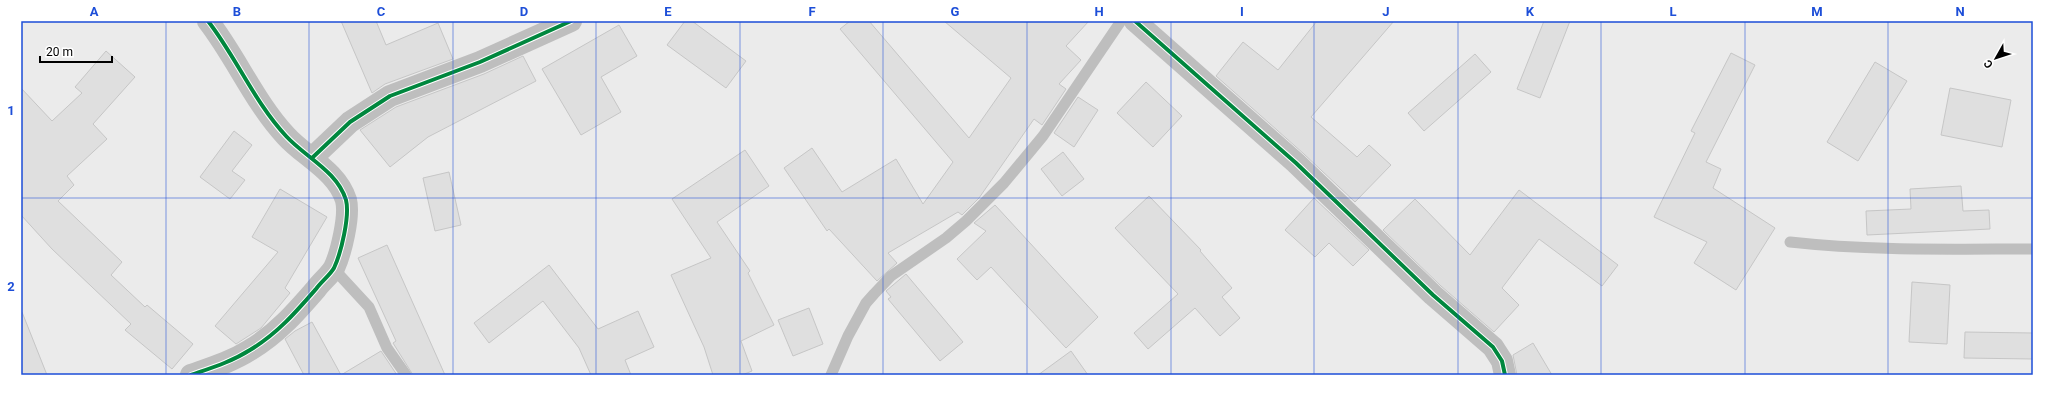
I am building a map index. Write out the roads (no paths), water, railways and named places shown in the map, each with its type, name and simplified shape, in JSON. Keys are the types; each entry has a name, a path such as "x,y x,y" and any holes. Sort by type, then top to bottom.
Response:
{"street":[{"path":"191,375 228,362 271,336 288,321 333,268 346,222 346,202 333,178 286,136 253,92 221,38 208,21"},
{"path":"312,158 350,122 390,96 486,59 571,21"},
{"path":"1135,21 1296,163 1433,295 1493,347 1502,361 1505,375"}],"lane":[{"path":"831,375 848,336 866,303 891,276 946,238 966,222 1004,183 1050,126 1121,21"},
{"path":"1790,242 1833,247 1917,249 2033,248"},
{"path":"333,268 369,307 387,348 406,375"}]}
